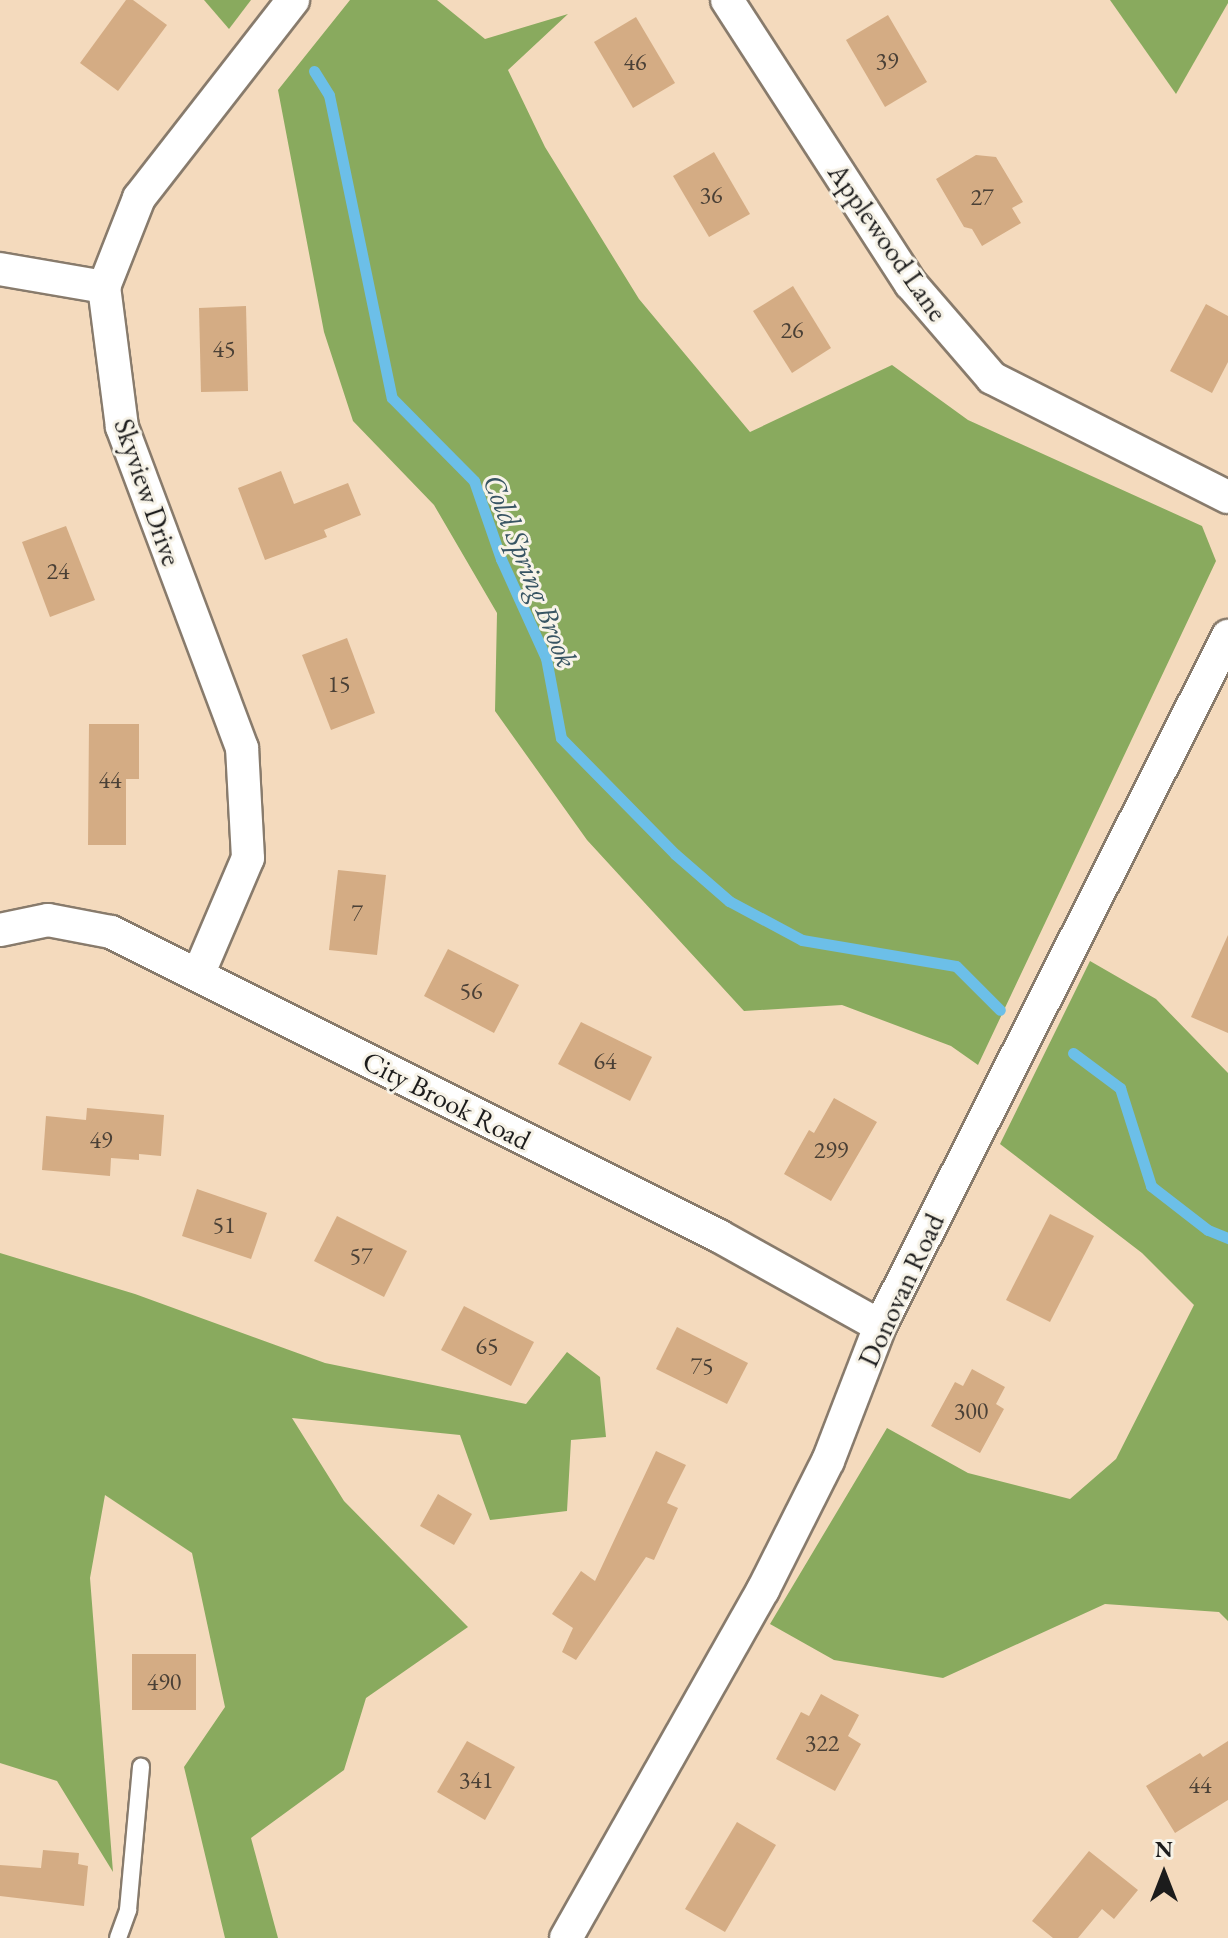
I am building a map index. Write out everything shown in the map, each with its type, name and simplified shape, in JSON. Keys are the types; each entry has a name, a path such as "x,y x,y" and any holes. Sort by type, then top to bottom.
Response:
{"street":[{"name":"Skyview Drive","path":"198,975 248,858 242,748 122,427 104,287 139,198 293,0"},
{"name":"Applewood Lane","path":"727,0 911,284 992,378 1228,497"},
{"path":"0,269 104,287"},
{"name":"Donovan Road","path":"566,1938 763,1590 828,1461 880,1326 1228,636"},
{"name":"City Brook Road","path":"0,930 48,920 111,932 719,1236 880,1326"}],"lane":[{"path":"118,1938 128,1910 141,1767"}],"green space":[{"path":"204,0 251,0 229,29"},
{"path":"350,0 437,0 485,39 568,14 508,70 545,147 639,299 750,432 892,365 968,420 1202,526 1216,561 978,1065 951,1046 842,1005 744,1011 587,840 495,711 497,613 434,505 353,421 324,332 278,90"},
{"path":"1110,0 1228,0 1228,3 1176,94"},
{"path":"1090,961 1156,999 1228,1073 1228,1621 1219,1612 1105,1604 943,1678 834,1660 770,1624 887,1428 968,1473 1070,1499 1116,1459 1194,1305 1142,1253 1000,1144"},
{"path":"0,1253 135,1294 325,1363 526,1404 567,1352 600,1377 606,1437 571,1440 567,1511 490,1520 460,1435 292,1418 344,1501 468,1627 366,1698 344,1770 251,1838 278,1938 225,1938 184,1767 225,1707 192,1553 105,1495 90,1578 113,1872 57,1781 0,1763"}],"building":[{"path":"126,0 133,0 167,25 118,91 80,63"},
{"path":"888,15 927,82 885,107 846,40"},
{"path":"636,17 675,83 633,108 594,42"},
{"path":"714,152 750,214 709,237 673,176"},
{"path":"976,155 996,157 1023,202 1012,208 1021,223 982,246 972,229 964,227 936,179"},
{"path":"793,286 831,348 792,373 753,311"},
{"path":"1206,304 1228,316 1228,362 1212,393 1170,371"},
{"path":"246,306 248,391 201,392 199,308"},
{"path":"281,471 294,504 348,483 361,515 324,530 327,537 265,560 238,488"},
{"path":"66,526 95,600 50,617 22,542"},
{"path":"347,638 375,713 331,730 302,655"},
{"path":"89,724 139,724 139,779 126,779 126,845 88,845"},
{"path":"338,870 386,875 377,955 329,950"},
{"path":"1228,935 1228,1033 1191,1017"},
{"path":"448,949 519,985 494,1033 424,996"},
{"path":"581,1022 652,1057 630,1101 558,1064"},
{"path":"834,1098 877,1122 831,1201 784,1174 809,1130 814,1133"},
{"path":"87,1108 164,1115 161,1156 139,1154 139,1160 111,1158 110,1176 42,1170 46,1116 86,1120"},
{"path":"197,1189 267,1213 251,1259 182,1236"},
{"path":"1050,1214 1094,1236 1050,1322 1006,1300"},
{"path":"337,1216 407,1251 384,1297 314,1261"},
{"path":"464,1306 534,1342 511,1386 441,1350"},
{"path":"677,1327 748,1363 727,1404 656,1369"},
{"path":"972,1369 1005,1387 996,1404 1004,1409 980,1453 931,1426 955,1382 963,1386"},
{"path":"656,1451 686,1465 667,1503 678,1508 654,1560 646,1557 576,1660 562,1652 573,1628 552,1614 581,1571 595,1581"},
{"path":"438,1494 472,1514 454,1545 420,1526"},
{"path":"132,1654 196,1654 196,1710 132,1710"},
{"path":"821,1694 859,1715 848,1736 861,1744 835,1791 776,1759 801,1712 809,1716"},
{"path":"467,1741 515,1767 485,1820 437,1792"},
{"path":"1228,1741 1228,1800 1175,1833 1146,1786 1200,1753 1203,1757"},
{"path":"737,1822 776,1845 725,1932 685,1909"},
{"path":"43,1850 79,1853 78,1864 88,1866 84,1906 0,1896 0,1865 41,1868"},
{"path":"1089,1851 1138,1890 1114,1919 1102,1909 1078,1938 1053,1938 1032,1921"}],"waterway":[{"name":"Cold Spring Brook","path":"314,71 329,95 392,398 474,481 501,559 546,658 561,738 675,854 729,901 802,940 956,966 1000,1010"},
{"name":"Cold Spring Brook","path":"1073,1053 1120,1088 1151,1186 1208,1230 1228,1238"}]}
